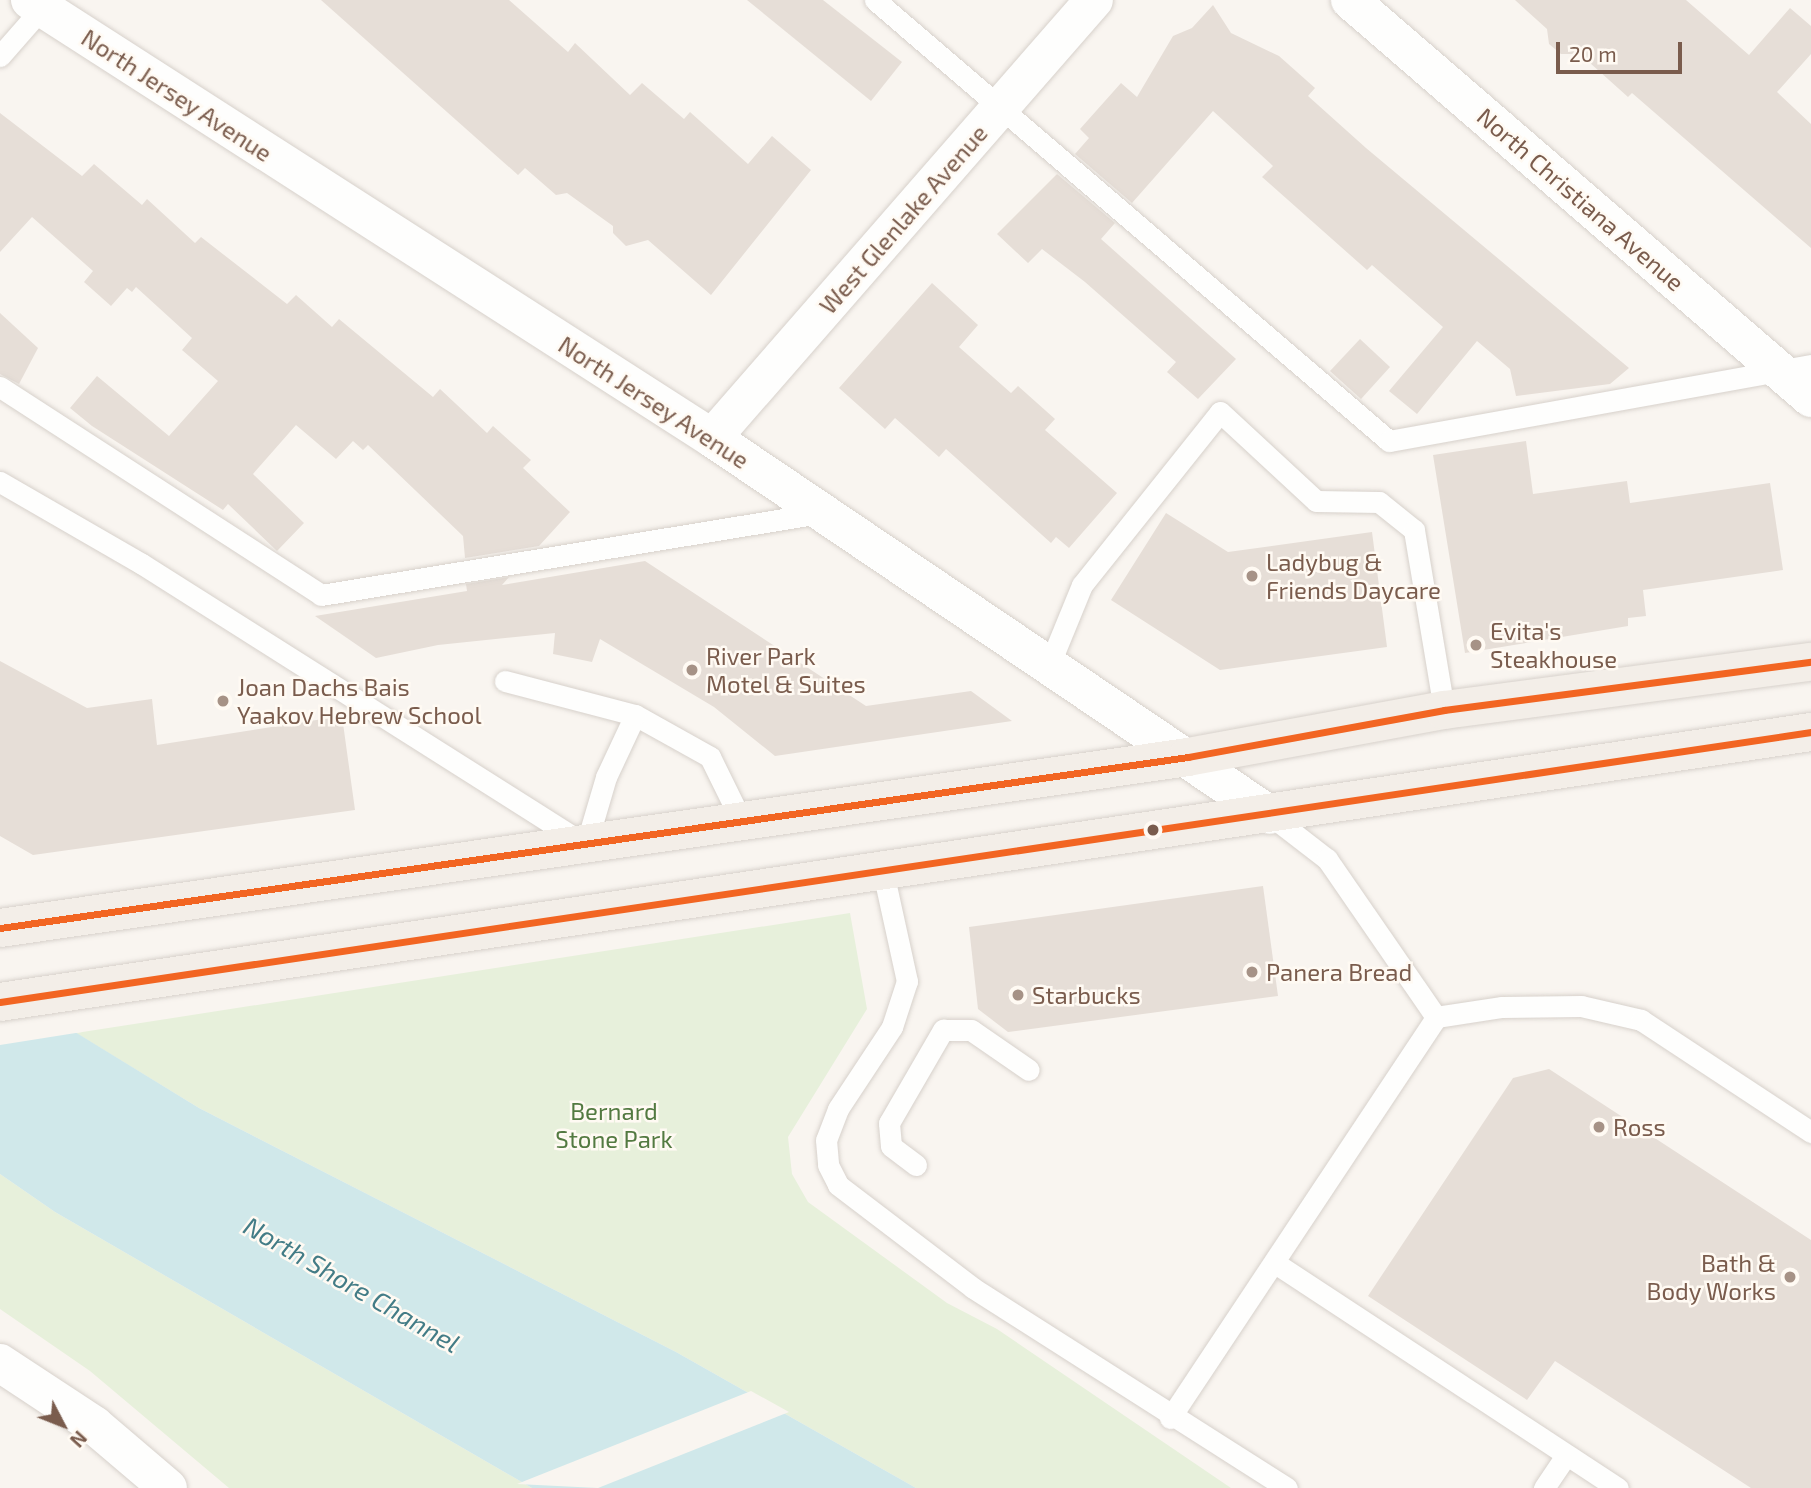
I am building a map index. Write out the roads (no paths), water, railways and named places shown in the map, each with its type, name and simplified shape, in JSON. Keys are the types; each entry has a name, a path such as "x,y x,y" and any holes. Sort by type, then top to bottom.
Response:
{"main road":[{"name":"West Glenlake Avenue","path":"712,438 1094,0"},
{"name":"North Christiana Avenue","path":"1350,0 1795,368 1811,398"},
{"name":"North Jersey Avenue","path":"36,4 712,438 820,513 1050,663 1270,815"},
{"path":"0,928 1188,757 1444,710 1811,662"},
{"path":"0,1002 1270,815 1811,732"},
{"path":"0,1363 93,1425 168,1488"}],"lane":[{"path":"875,0 1388,441 1795,368"},
{"path":"0,56 36,4"},
{"path":"0,387 321,595 820,513"},
{"path":"1050,663 1082,585 1220,412 1316,501 1379,502 1414,530 1444,710"},
{"path":"0,482 142,564 586,845 606,777 635,715"},
{"path":"505,681 635,715 710,757 741,820"},
{"path":"1270,815 1327,859 1436,1017"},
{"path":"883,872 907,981 892,1027 838,1109 826,1140 828,1165 838,1185 880,1222 1170,1418 1287,1488"},
{"path":"1170,1418 1275,1264 1436,1017 1502,1007 1581,1006 1641,1020 1811,1132"},
{"path":"916,1165 891,1146 889,1123 943,1030 971,1030 1030,1070"},
{"path":"1275,1264 1618,1488"},
{"path":"1544,1488 1566,1455"}],"water":[{"name":"North Shore Channel","path":"0,986 199,1108 676,1352 916,1488 532,1488 55,1212 0,1174"}],"place":[{"name":"Ladybug & Friends Daycare","path":"1252,576"},
{"name":"Evita's Steakhouse","path":"1476,645"},
{"name":"River Park Motel & Suites","path":"692,670"},
{"name":"Joan Dachs Bais Yaakov Hebrew School","path":"223,701"},
{"name":"Panera Bread","path":"1252,972"},
{"name":"Starbucks","path":"1018,995"},
{"name":"Ross","path":"1599,1127"},
{"name":"Bath & Body Works","path":"1790,1277"}],"park label":[{"name":"Bernard Stone Park","path":"614,1125"}]}
